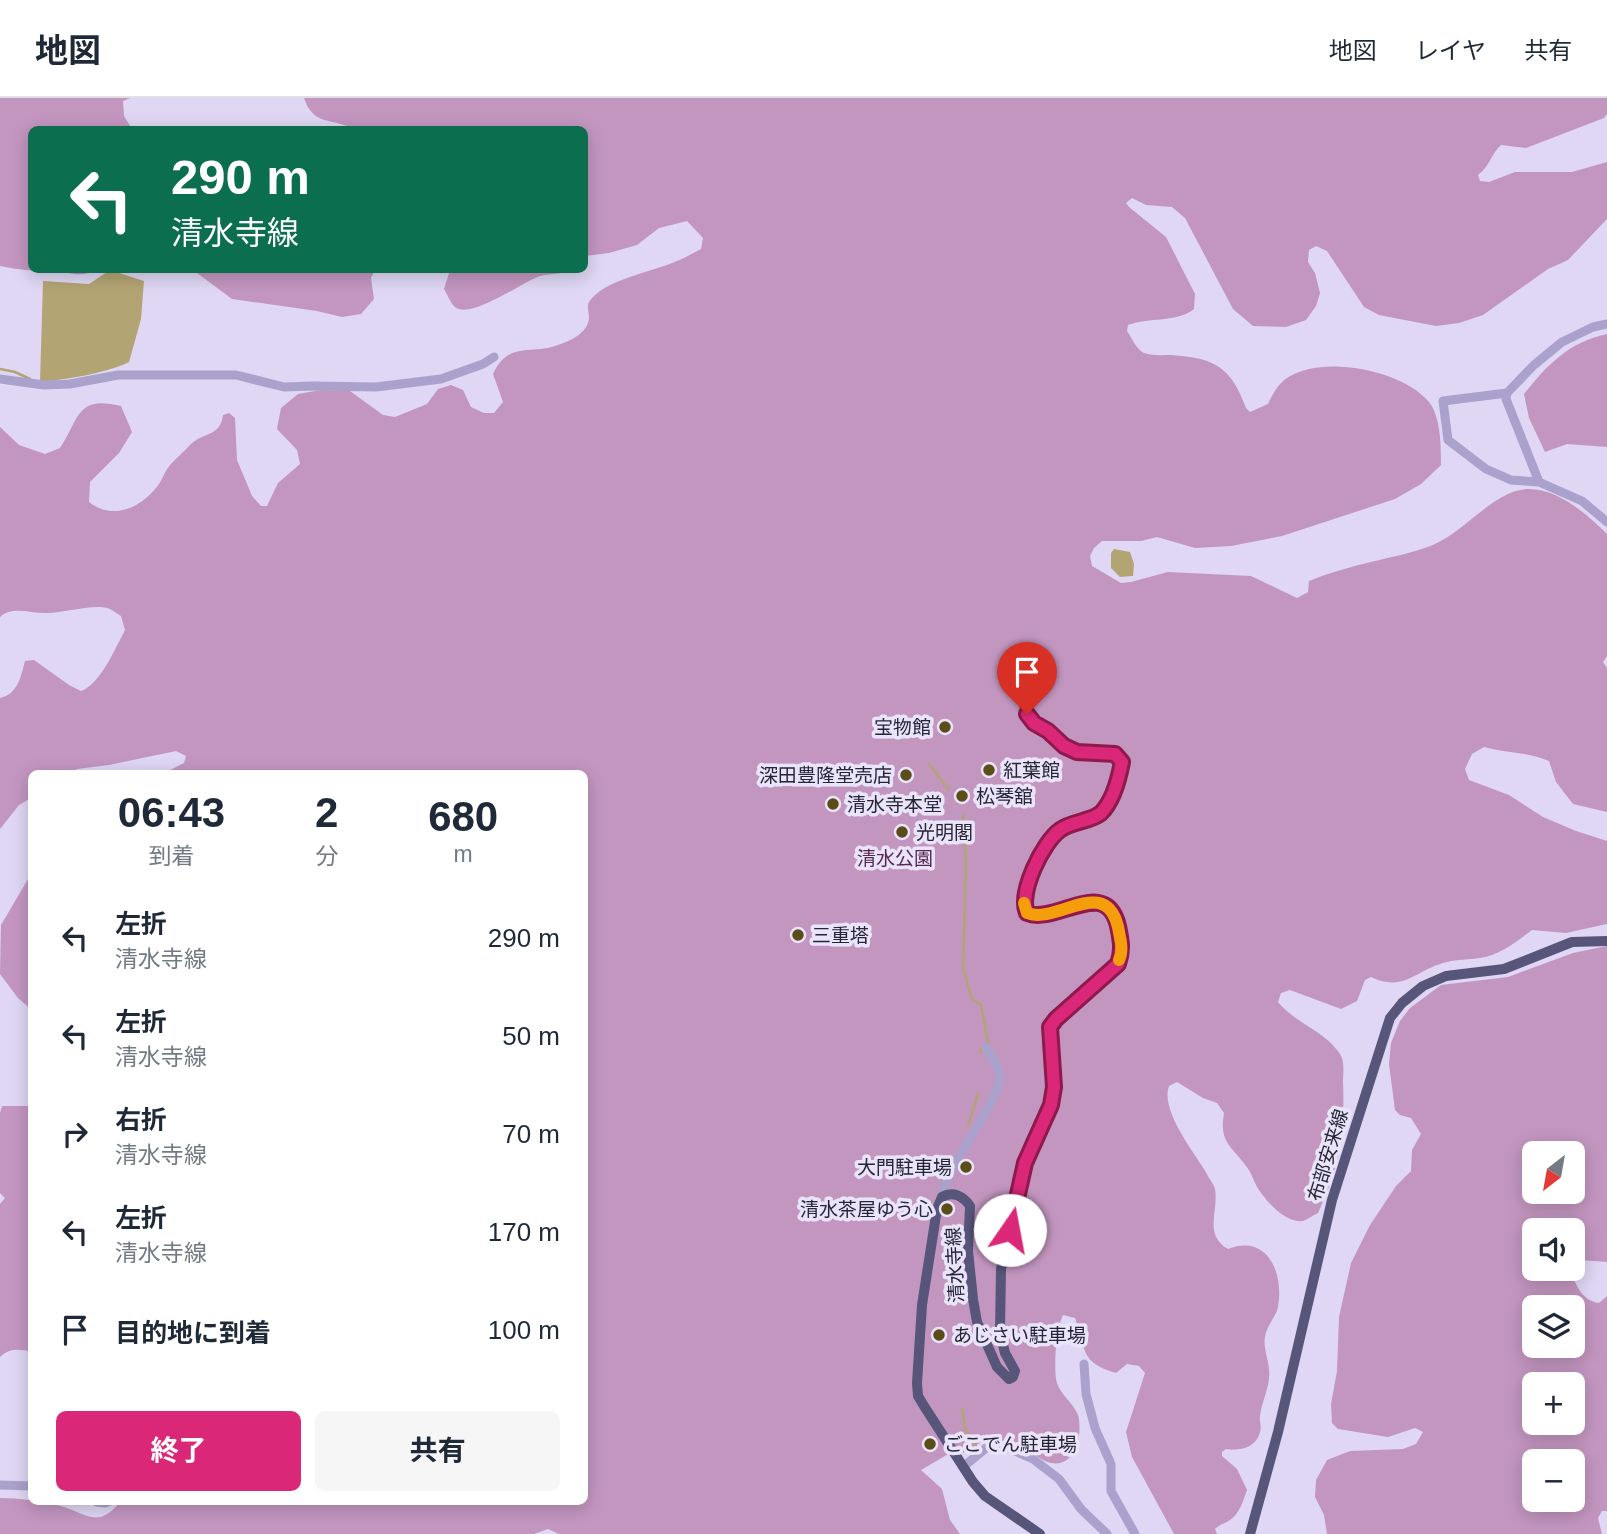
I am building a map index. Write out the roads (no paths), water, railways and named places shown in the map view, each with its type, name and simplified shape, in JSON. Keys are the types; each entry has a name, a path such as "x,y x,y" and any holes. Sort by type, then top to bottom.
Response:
{"main road":[{"name":"清水寺線","path":"1020,682 1027,714 1034,723 1048,731 1064,746 1077,752 1115,754 1122,762 1119,777 1102,811 1057,831 1048,843 1031,877 1024,899 1025,909 1027,913 1038,916 1088,902 1099,903 1115,916 1122,953 1118,964 1050,1027 1054,1087 1051,1105 1025,1163 1001,1269 1000,1332 1005,1353 1015,1371 1013,1377 1009,1379 997,1367 977,1322 968,1251 970,1206 956,1194 942,1197 937,1209 922,1304 917,1383 923,1406 985,1496 1040,1534"},
{"name":"布部安来線","path":"1250,1534 1278,1432 1332,1200 1390,1018 1402,1003 1423,986 1446,976 1504,969 1572,942 1607,941"}],"street":[{"path":"1539,482 1506,399 1507,393 1534,365 1562,342 1592,327 1607,324"},
{"path":"0,379 44,385 70,384 118,375 236,375 284,387 376,387 441,379 483,364 494,357"},
{"path":"1507,393 1443,401 1446,436 1486,469 1511,480 1539,482 1582,501 1607,522"},
{"path":"942,1197 943,1186 950,1172 1000,1082 1000,1072 986,1047"},
{"path":"1084,1364 1086,1394 1095,1428 1111,1464 1111,1491 1135,1534"},
{"path":"963,1467 986,1448 1000,1445 1033,1459 1059,1479 1081,1509 1107,1534"},
{"path":"0,1485 28,1486"}],"waterway":[{"path":"0,369 30,379"},
{"path":"929,764 949,790"},
{"path":"963,815 966,864 963,968 972,999 981,1005 988,1043 981,1049 981,1053"},
{"path":"968,1126 978,1094"},
{"path":"962,1409 965,1429 977,1450"}],"place":[{"name":"宝物館","path":"945,727"},
{"name":"紅葉館","path":"989,770"},
{"name":"深田豊隆堂売店","path":"906,775"},
{"name":"松琴舘","path":"962,796"},
{"name":"清水寺本堂","path":"833,804"},
{"name":"光明閣","path":"902,832"},
{"name":"三重塔","path":"798,935"},
{"name":"大門駐車場","path":"966,1167"},
{"name":"清水茶屋ゆう心","path":"947,1209"},
{"name":"あじさい駐車場","path":"939,1335"},
{"name":"ごこでん駐車場","path":"930,1444"}],"park label":[{"name":"清水公園","path":"895,858"}]}
